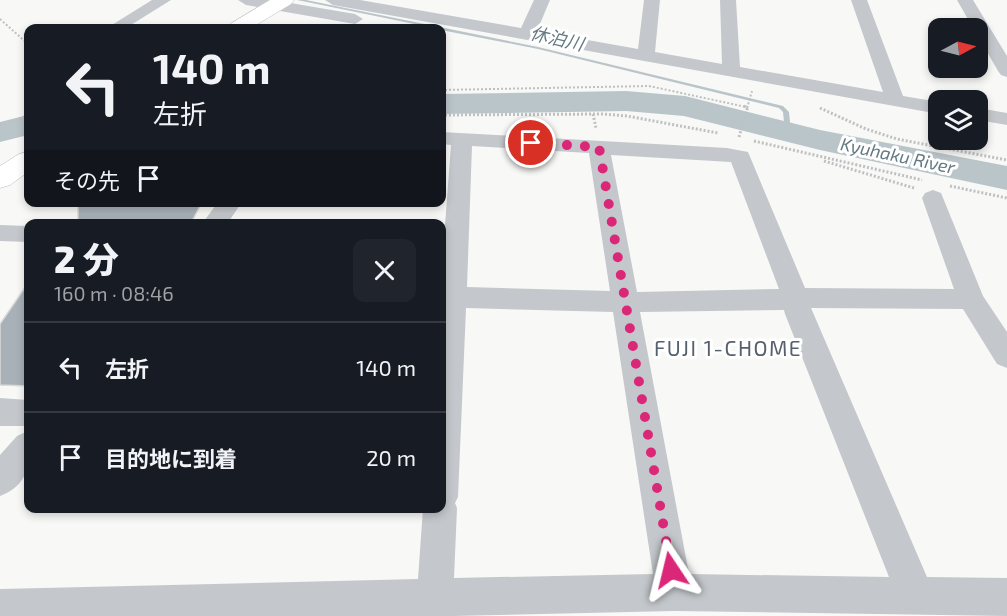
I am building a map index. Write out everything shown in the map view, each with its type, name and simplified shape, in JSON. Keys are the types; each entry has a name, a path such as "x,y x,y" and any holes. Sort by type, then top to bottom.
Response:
{"street":[{"path":"122,24 163,0"},
{"path":"246,0 280,2 378,24"},
{"path":"333,0 421,23 438,0"},
{"path":"527,35 542,0"},
{"path":"646,56 652,0"},
{"path":"728,0 731,71"},
{"path":"859,0 895,100"},
{"path":"965,0 1007,71"},
{"path":"244,24 280,2"},
{"path":"446,26 527,35 928,106"},
{"path":"988,116 1007,120"},
{"path":"446,330 452,141 727,154 740,157 799,314 915,594"},
{"path":"599,147 674,592"},
{"path":"0,178 24,163"},
{"path":"936,188 971,299 1007,356"},
{"path":"218,219 227,207"},
{"path":"0,233 24,234"},
{"path":"447,297 624,302 971,299"},
{"path":"0,412 24,413"},
{"path":"0,480 24,451"},
{"path":"434,607 440,513"},
{"path":"0,608 434,607 674,592 1007,597"}],"path":[{"path":"0,19 24,40"},
{"path":"446,90 649,86 747,107"},
{"path":"751,95 739,137 932,193 936,188"},
{"path":"817,107 888,136 1007,160"},
{"path":"446,115 611,114 727,135"},
{"path":"0,125 24,117"},
{"path":"820,159 838,161 936,188 1007,198"}],"building":[{"path":"78,207 199,207 193,219 78,219"},
{"path":"24,289 24,386 0,385 0,324"}],"waterway":[{"name":"休泊川","path":"299,0 418,24"},
{"name":"休泊川","path":"446,30 538,48 781,107 786,112 788,132"},
{"name":"Kyuhaku River","path":"446,104 626,101 685,106 820,140 1007,178"},
{"path":"0,132 24,126"}],"district":[{"name":"FUJI 1-CHOME","path":"728,347"}],"route":[{"path":"531,143 599,147 671,570"}]}
